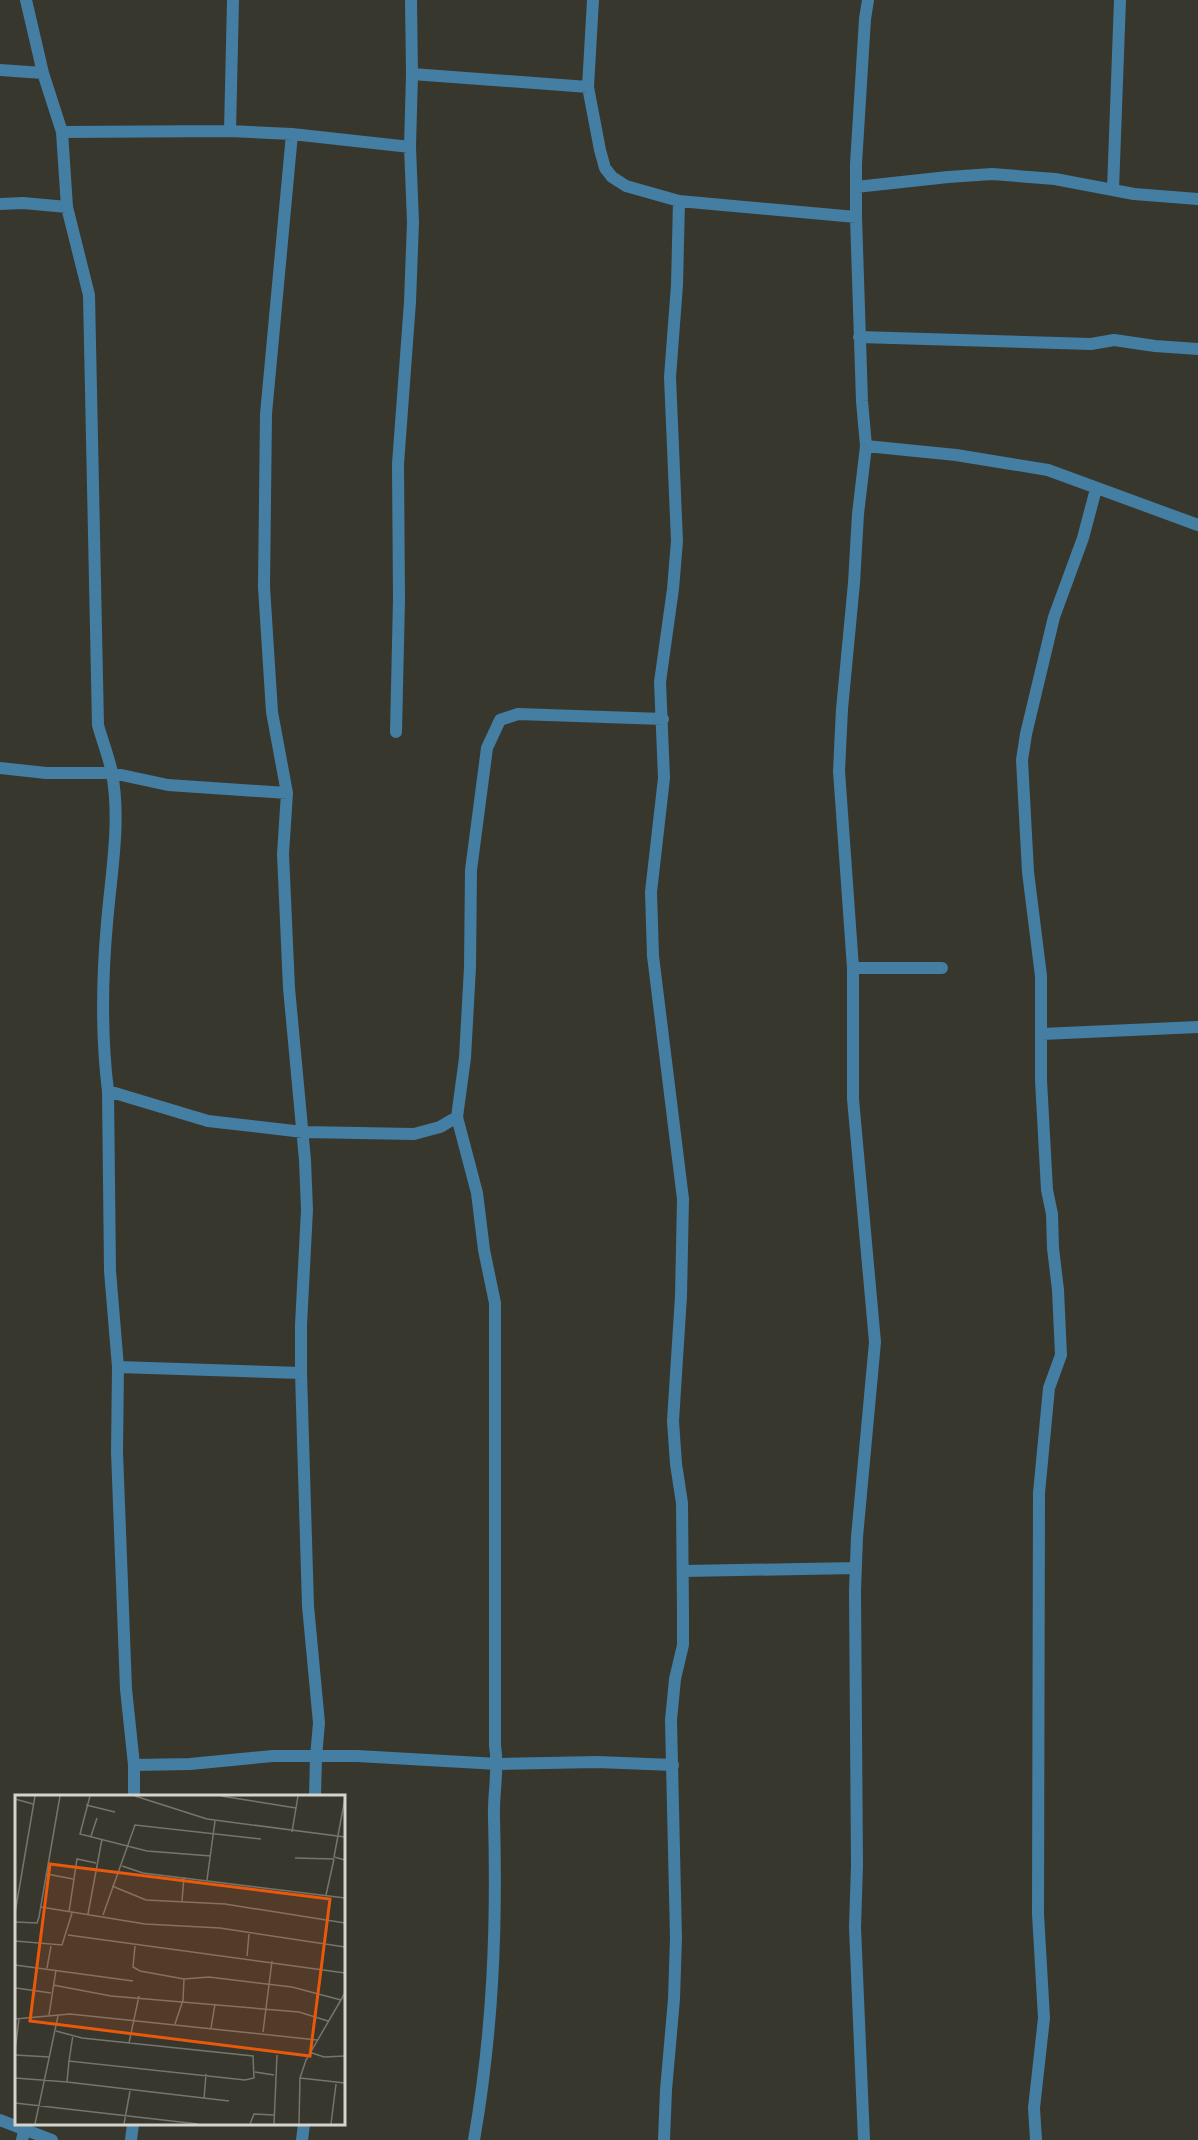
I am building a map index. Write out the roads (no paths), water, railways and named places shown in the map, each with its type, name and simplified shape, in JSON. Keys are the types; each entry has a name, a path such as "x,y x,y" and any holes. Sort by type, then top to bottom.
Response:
{"street":[{"path":"26,0 43,74 62,132 67,207 89,296 98,725 112,773 115,808 115,844 104,951 104,1062 108,1091 110,1261 118,1367 117,1452 126,1689 134,1765 134,1795"},
{"path":"230,131 233,0"},
{"path":"396,732 399,599 398,464 410,302 413,222 410,147 411,0"},
{"path":"593,0 588,87 600,150 605,168 612,177 626,186 680,201 856,217"},
{"path":"864,2140 855,1927 857,1866 854,1661 856,1568 875,1342 853,1099 854,968 841,807 839,752 858,514 866,446 859,338 856,187 868,0"},
{"path":"1113,190 1120,0"},
{"path":"0,69 43,74"},
{"path":"412,74 588,87"},
{"path":"62,132 230,131 410,147"},
{"path":"292,135 266,414 264,587 272,712 287,793 284,854 286,930 289,988 303,1132 307,1210 301,1373 308,1606 319,1723 315,1795"},
{"path":"856,187 992,174 1055,178 1134,194 1198,199"},
{"path":"664,2140 676,1938 671,1720 675,1679 683,1644 682,1503 673,1421 681,1296 683,1199 653,956 651,892 664,778 660,682 677,541 670,377 680,201"},
{"path":"0,204 23,203 67,207"},
{"path":"859,338 1091,344 1114,340 1198,349"},
{"path":"866,446 956,455 1048,470 1198,525"},
{"path":"1036,2140 1034,2108 1044,2018 1038,1914 1039,1493 1049,1388 1061,1355 1052,1214 1047,1190 1044,1143 1041,1080 1041,976 1028,872 1022,760 1054,617 1083,538 1096,489"},
{"path":"474,2140 488,2042 496,1900 494,1806 498,1764 495,1746 494,1610 495,1303 484,1250 477,1193 457,1118 466,1047 471,870 487,748 500,720 518,714 663,719"},
{"path":"0,768 46,773 112,773 168,785 287,793"},
{"path":"854,968 942,968"},
{"path":"1042,1034 1198,1027"},
{"path":"108,1091 208,1121 303,1132 414,1134 441,1127 457,1118"},
{"path":"118,1367 301,1373"},
{"path":"684,1571 856,1568"},
{"path":"134,1765 190,1764 273,1756 357,1756 498,1764 597,1762 673,1765"},
{"path":"0,2120 23,2134 52,2140"},
{"path":"131,2140 134,2125"},
{"path":"302,2140 304,2125"}]}
